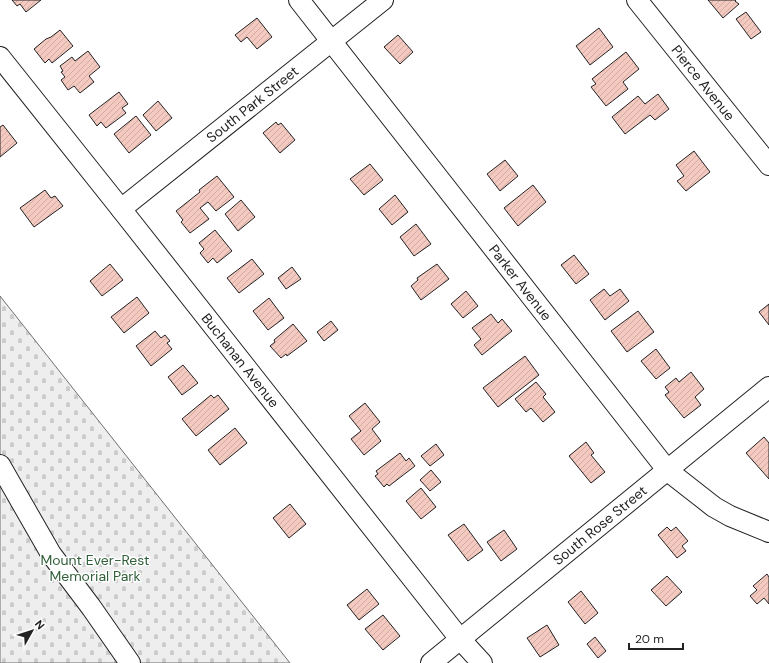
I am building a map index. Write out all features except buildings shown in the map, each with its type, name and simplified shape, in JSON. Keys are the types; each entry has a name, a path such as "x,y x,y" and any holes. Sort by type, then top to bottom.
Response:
{"street":[{"name":"Parker Avenue","path":"299,0 668,471 714,507 730,516 769,532"},
{"name":"South Park Street","path":"121,209 383,0"},
{"name":"Pierce Avenue","path":"637,0 769,165"},
{"name":"Buchanan Avenue","path":"0,57 460,639 482,663"},
{"name":"South Rose Street","path":"431,663 769,387"},
{"path":"0,465 51,554 91,607 130,663"}],"green space":[{"name":"Mount Ever-Rest Memorial Park","path":"0,296 290,663 0,663"}]}
